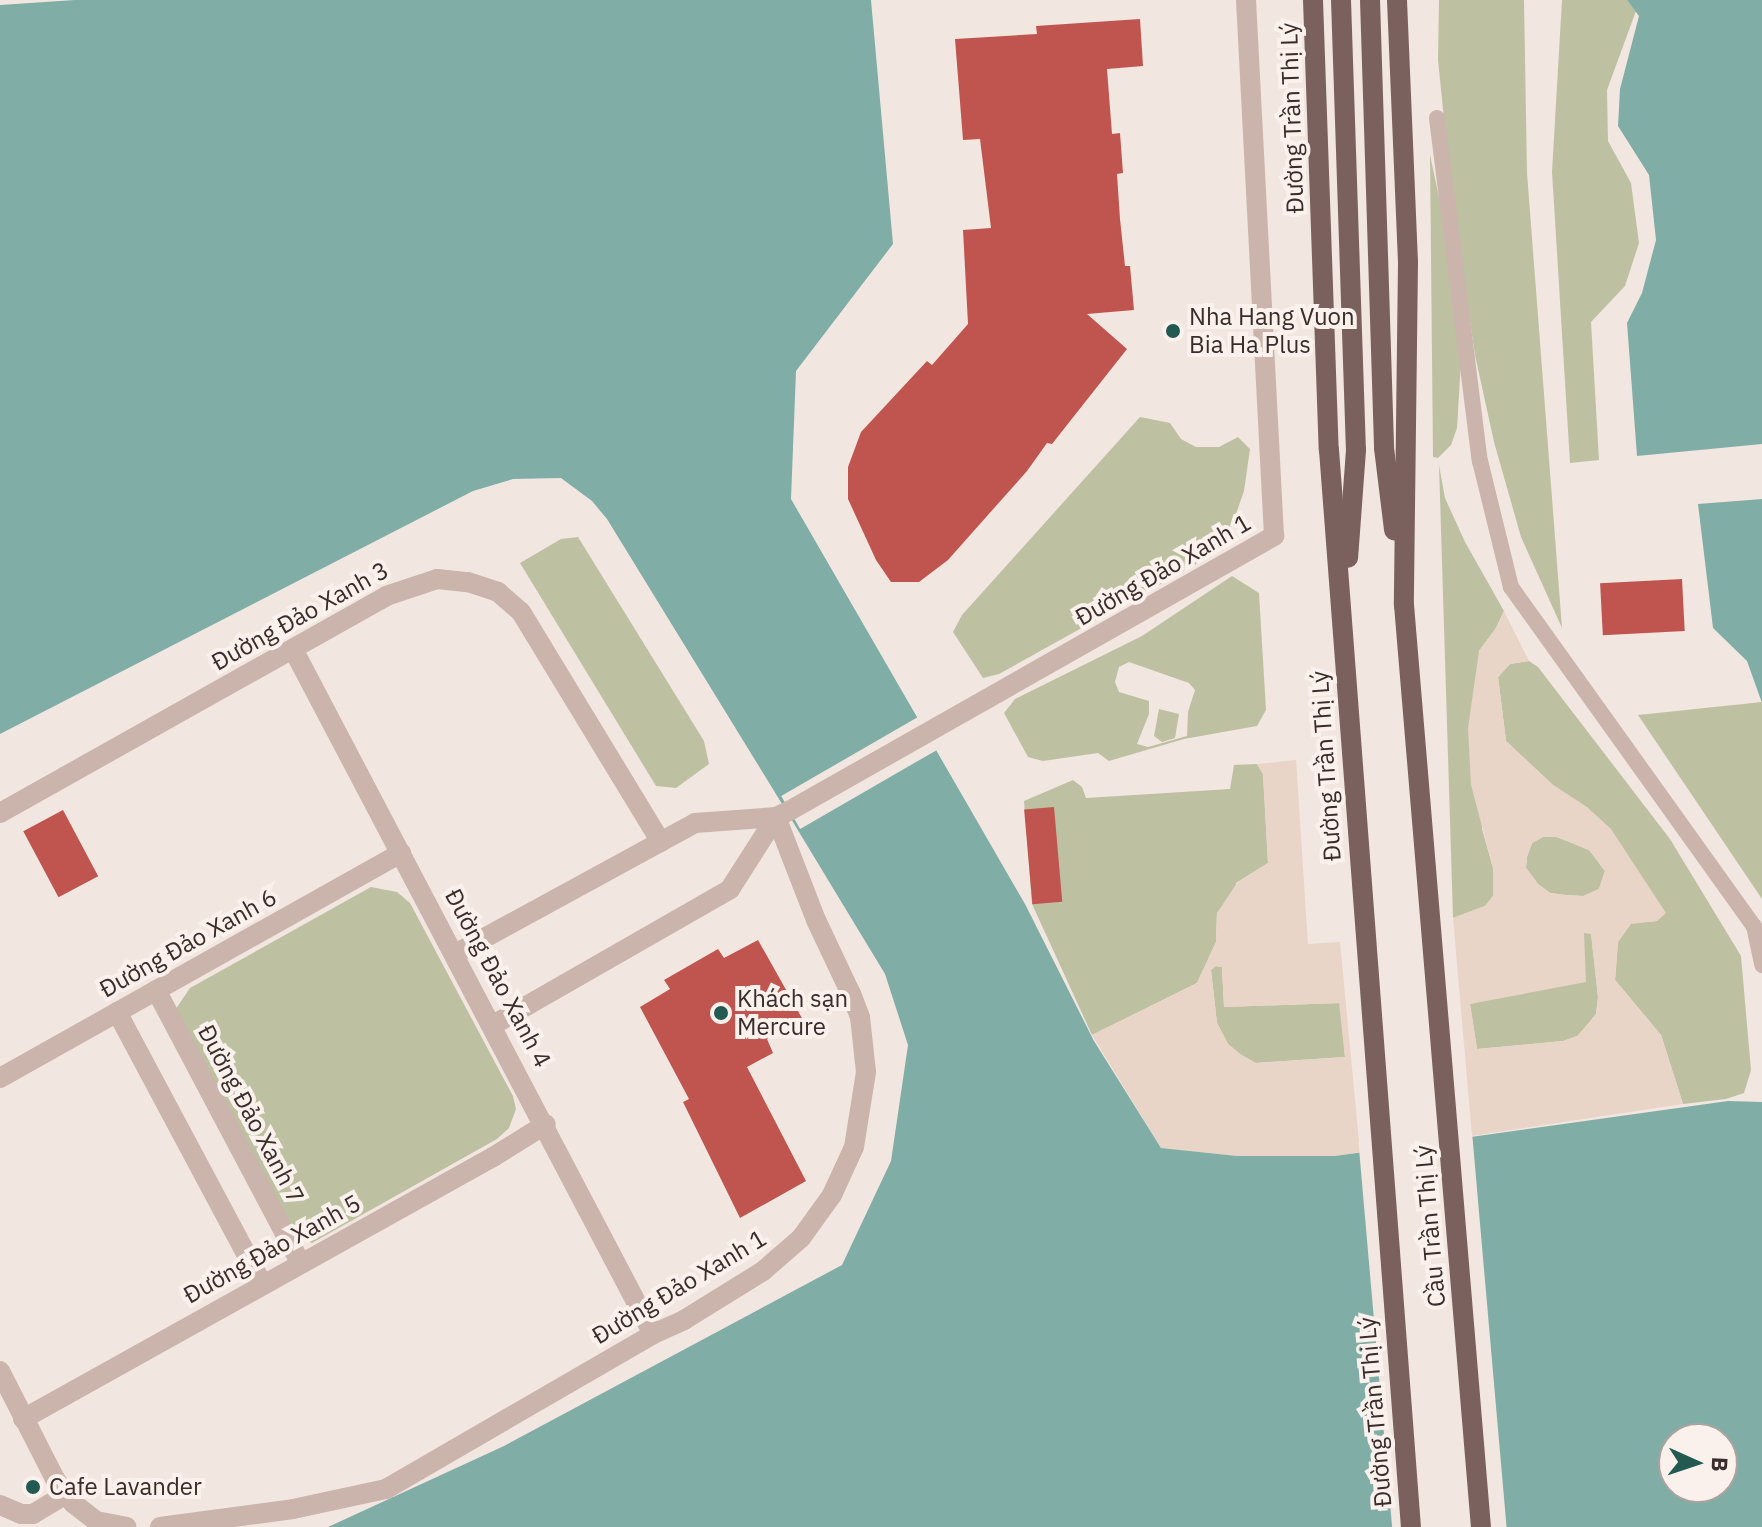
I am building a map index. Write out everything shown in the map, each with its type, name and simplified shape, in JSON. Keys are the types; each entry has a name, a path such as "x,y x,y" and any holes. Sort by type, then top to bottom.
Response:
{"main road":[{"name":"Đường Trần Thị Lý","path":"1313,0 1329,450 1411,1527"},
{"path":"1341,0 1356,450 1343,618"},
{"path":"1370,0 1384,448 1404,605"},
{"path":"1397,0 1408,262 1404,605"},
{"name":"Cầu Trần Thị Lý","path":"1404,605 1481,1527"}],"street":[{"name":"Đường Đảo Xanh 1","path":"455,954 695,823 783,814 1274,536 1246,0"},
{"path":"1437,118 1480,461 1511,587 1754,926 1762,965"},
{"name":"Đường Đảo Xanh 3","path":"0,813 408,586 437,579 468,582 498,592 521,612 661,842"},
{"name":"Đường Đảo Xanh 4","path":"293,649 546,1124 653,1334"},
{"name":"Đường Đảo Xanh 1","path":"493,1025 730,889 783,814"},
{"name":"Đường Đảo Xanh 1","path":"160,1527 293,1509 386,1489 653,1334 684,1320 783,1257 832,1195 854,1147 866,1072 860,1017 841,967 816,920 783,814"},
{"name":"Đường Đảo Xanh 6","path":"0,1078 401,853"},
{"name":"Đường Đảo Xanh 7","path":"156,990 300,1262"},
{"path":"117,1012 262,1283"},
{"name":"Đường Đảo Xanh 5","path":"23,1419 262,1283 493,1157 546,1124"},
{"path":"0,1371 23,1419 66,1494 96,1521 126,1527"},
{"path":"0,1505 21,1514 33,1514 66,1494"}],"green space":[{"path":"1439,0 1524,0 1527,173 1562,628 1521,537 1494,442 1475,355 1453,207 1438,60"},
{"path":"1562,0 1627,0 1636,11 1607,90 1608,141 1631,183 1639,243 1625,286 1591,322 1599,460 1570,463 1552,172"},
{"path":"1430,155 1450,249 1462,345 1457,428 1451,445 1438,458 1433,457"},
{"path":"1140,417 1170,423 1181,439 1196,447 1219,447 1238,437 1250,449 1244,491 1231,528 1195,565 999,674 983,678 953,632 962,615"},
{"path":"1439,465 1445,498 1465,542 1504,611 1479,651 1482,829 1493,868 1493,896 1485,906 1453,918"},
{"path":"578,537 704,741 709,764 676,788 656,786 520,563 561,539"},
{"path":"1232,576 1259,593 1266,710 1257,726 1184,739 1109,761 1098,753 1043,761 1028,757 1004,713 1015,699 1142,636","holes":["1129,662 1189,683 1195,690 1188,712 1187,736 1148,747 1137,744 1149,714 1149,701 1119,692 1115,682 1119,667"]},
{"path":"1529,661 1538,667 1670,839 1741,956 1751,1070 1744,1093 1726,1099 1683,1104 1661,1035 1615,980 1618,942 1631,923 1657,921 1588,808 1553,785 1506,741 1498,677 1510,664"},
{"path":"1762,702 1762,899 1638,715"},
{"path":"1159,709 1179,714 1175,738 1162,742 1154,736"},
{"path":"1257,764 1263,774 1268,863 1236,883 1236,889 1217,913 1216,942 1197,983 1092,1035 1032,904 1024,801 1073,780 1082,787 1086,798 1230,789 1234,765"},
{"path":"1543,837 1557,837 1589,850 1605,871 1599,889 1583,896 1566,895 1550,893 1538,884 1526,868 1527,857 1532,843"},
{"path":"371,887 397,892 410,903 513,1096 516,1109 509,1128 497,1139 312,1243 294,1236 173,1013 190,988"},
{"path":"1584,933 1591,933 1598,997 1596,1014 1578,1036 1563,1041 1477,1049 1470,1004 1519,992"},
{"path":"1215,966 1222,967 1224,1007 1340,1003 1345,1057 1255,1063 1240,1054 1228,1044 1217,1023 1211,970"}],"shaded area":[{"path":"1504,611 1529,661 1510,664 1498,677 1506,741 1553,785 1588,808 1611,829 1666,913 1657,921 1631,924 1618,942 1615,980 1661,1035 1683,1104 1472,1136 1453,918 1485,906 1493,896 1493,868 1471,785 1468,728 1479,651","holes":["1543,837 1557,837 1589,850 1605,870 1599,889 1583,896 1566,895 1550,893 1538,884 1526,868 1527,857 1532,843","1584,933 1591,934 1598,997 1596,1014 1577,1036 1563,1041 1477,1049 1470,1004 1586,982"]},
{"path":"1296,760 1308,944 1340,942 1360,1152 1335,1156 1237,1156 1161,1148 1092,1035 1197,983 1216,942 1217,913 1237,883 1268,863 1263,774 1257,764","holes":["1216,966 1222,967 1224,1007 1339,1003 1345,1057 1256,1063 1240,1054 1228,1044 1217,1023 1211,970"]}],"water":[{"path":"75,0 871,0 893,244 796,371 791,499 1025,904 1094,1041 1161,1148 1237,1156 1335,1156 1728,1101 1762,1102 1762,1527 328,1527 504,1446 842,1265 891,1161 908,1045 885,974 607,519 592,501 561,478 513,479 473,491 0,734 0,5"},
{"path":"1627,0 1762,0 1762,444 1637,456 1627,323 1642,293 1656,240 1649,175 1618,126 1620,89 1639,16"},
{"path":"1762,499 1762,703 1747,661 1713,628 1698,504"}],"pier":[{"path":"918,717 937,750 800,829 781,796"},
{"path":"1472,1132 1507,1527 1392,1527 1358,1142"}],"building":[{"path":"1140,19 1143,66 1107,69 1112,134 1120,133 1123,173 1117,174 1120,219 1125,266 1130,266 1134,310 1087,314 1127,349 1052,444 1047,443 1027,471 948,560 919,582 891,582 876,560 848,499 848,467 861,432 927,361 932,365 968,324 963,230 991,228 980,139 963,140 955,39 1037,34 1036,26"},
{"path":"1682,579 1685,631 1603,635 1600,583"},
{"path":"1054,807 1062,902 1032,904 1024,810"},
{"path":"63,810 98,876 58,897 23,831"},
{"path":"758,940 803,1020 767,1039 773,1053 747,1067 806,1181 740,1218 683,1102 689,1099 640,1007 670,989 664,980 718,949 724,958"}],"place":[{"name":"Nha Hang Vuon Bia Ha Plus","path":"1173,331"},
{"name":"Khách sạn Mercure","path":"721,1013"},
{"name":"Cafe Lavander","path":"33,1487"}]}
